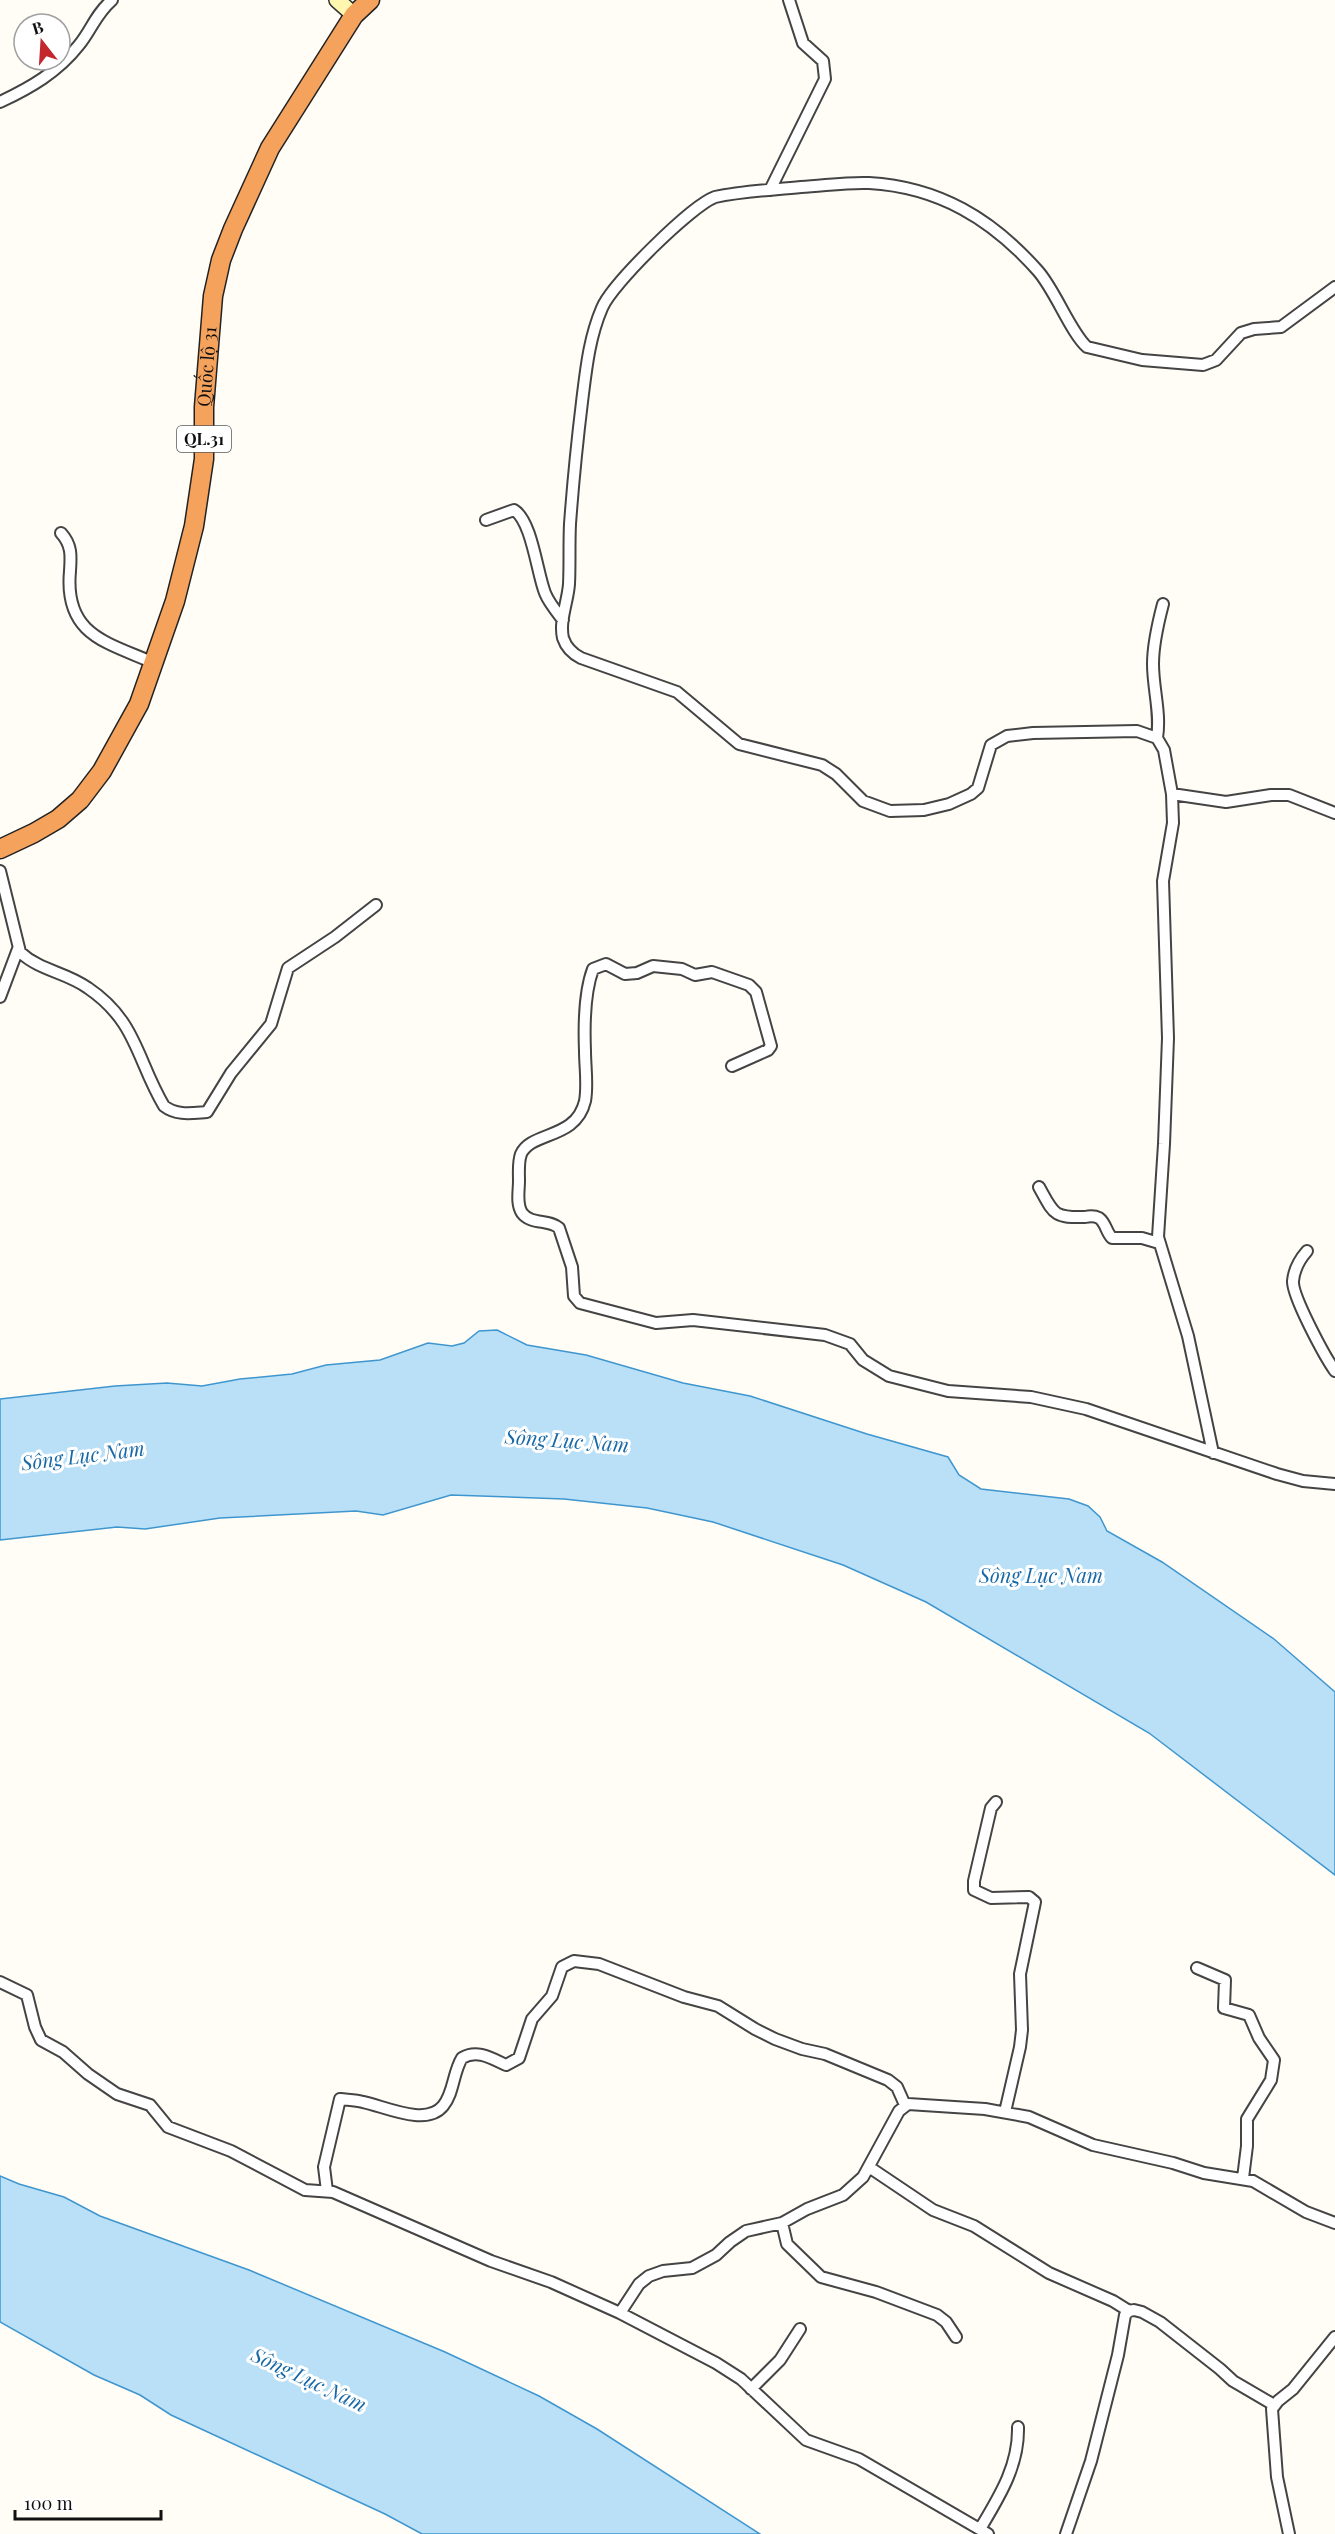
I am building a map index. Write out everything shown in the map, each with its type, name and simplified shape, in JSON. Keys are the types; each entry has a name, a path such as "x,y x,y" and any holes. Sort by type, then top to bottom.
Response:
{"highway":[{"name":"Quốc lộ 31","path":"0,849 50,824 80,800 102,771 139,705 175,601 194,526 204,459 204,407 213,296 221,260 270,148 354,15 370,0"}],"street":[{"path":"0,102 29,89 61,64 79,45 96,15 111,0"},
{"path":"338,0 354,15"},
{"path":"770,190 825,79 823,61 803,43 789,0"},
{"path":"1213,1453 1188,1336 1160,1243 1168,1012 1162,881 1173,823 1172,794 1164,750 1157,738 1137,730 1078,730 1007,736 991,745 978,788 971,794 949,804 924,810 890,811 863,801 836,774 822,765 739,744 677,692 576,655 563,638 563,620 569,586 574,469 585,372 602,309 616,287 698,206 705,201 727,194 871,183 923,192 958,204 990,226 1037,269 1084,344 1098,350 1142,360 1195,366 1210,363 1216,360 1241,333 1254,329 1281,327 1335,287"},
{"path":"486,520 510,511 519,514 531,541 545,595 563,620"},
{"path":"61,533 69,544 70,596 81,624 96,637 154,663"},
{"path":"1157,738 1159,724 1153,666 1156,633 1163,604"},
{"path":"1172,794 1226,802 1271,795 1289,795 1335,813"},
{"path":"0,871 18,949 0,997"},
{"path":"18,949 36,965 89,988 115,1012 136,1042 164,1106 176,1113 207,1112 231,1073 271,1024 288,968 335,937 376,905"},
{"path":"732,1066 768,1050 771,1046 756,992 749,985 712,972 695,975 682,969 653,966 637,973 625,974 606,964 593,969 587,1001 584,1106 569,1125 553,1136 529,1144 520,1157 519,1207 526,1217 554,1224 559,1228 572,1267 573,1288 577,1300 656,1323 693,1320 825,1335 850,1344 863,1360 890,1376 948,1391 1031,1398 1086,1408 1295,1480 1335,1484"},
{"path":"1039,1187 1051,1208 1058,1215 1068,1218 1095,1216 1100,1218 1112,1238 1147,1239 1160,1243"},
{"path":"1307,1251 1295,1272 1293,1287 1321,1348 1335,1371"},
{"path":"996,1802 991,1808 974,1881 974,1890 991,1898 1029,1897 1035,1902 1020,1974 1022,2030 1019,2053 1005,2112"},
{"path":"327,2191 324,2166 340,2099 364,2102 414,2114 425,2115 438,2111 446,2102 462,2058 480,2054 506,2065 519,2058 532,2019 552,1996 562,1967 574,1961 599,1964 684,1997 718,2007 755,2030 775,2039 801,2049 825,2054 878,2075 893,2083 905,2105"},
{"path":"1197,1968 1225,1980 1224,2008 1249,2015 1259,2038 1274,2060 1271,2080 1247,2119 1244,2178"},
{"path":"0,1982 27,1995 35,2027 41,2040 63,2052 88,2074 117,2094 150,2105 168,2127 231,2151 296,2186 309,2190 327,2191 409,2223 491,2261 552,2282 620,2313 716,2363 741,2379 806,2440 852,2455 984,2531 1006,2484 1017,2447 1018,2427"},
{"path":"620,2313 639,2284 649,2276 663,2271 692,2268 716,2255 747,2231 782,2223 807,2209 843,2195 863,2177 899,2111 905,2105 913,2103 1005,2112 1029,2117 1093,2145 1173,2163 1204,2173 1244,2178 1264,2186 1306,2212 1335,2223"},
{"path":"869,2167 933,2210 974,2226 1049,2273 1113,2301 1129,2312"},
{"path":"782,2223 787,2244 821,2277 876,2292 937,2315 956,2337"},
{"path":"1066,2534 1091,2461 1118,2355 1125,2315 1129,2312 1134,2310 1142,2312 1160,2322 1233,2381 1274,2405"},
{"path":"751,2389 790,2348 800,2329"},
{"path":"1289,2534 1276,2467 1271,2414 1274,2405 1293,2390 1335,2337"}],"water":[{"name":"Sông Lục Nam","path":"497,1330 527,1345 586,1355 683,1383 750,1396 867,1434 948,1457 959,1475 981,1489 1069,1499 1088,1506 1100,1517 1107,1531 1162,1562 1274,1639 1335,1692 1335,1875 1149,1733 926,1602 843,1565 713,1522 647,1508 564,1499 451,1495 383,1515 356,1511 220,1518 145,1529 117,1527 0,1540 0,1399 115,1386 167,1383 202,1386 240,1379 292,1374 326,1365 380,1360 428,1343 452,1346 464,1343 479,1331"},
{"name":"Sông Lục Nam","path":"0,2176 64,2197 100,2216 249,2270 445,2352 539,2396 597,2429 760,2534 422,2534 385,2514 171,2415 140,2395 94,2375 0,2322"}]}
